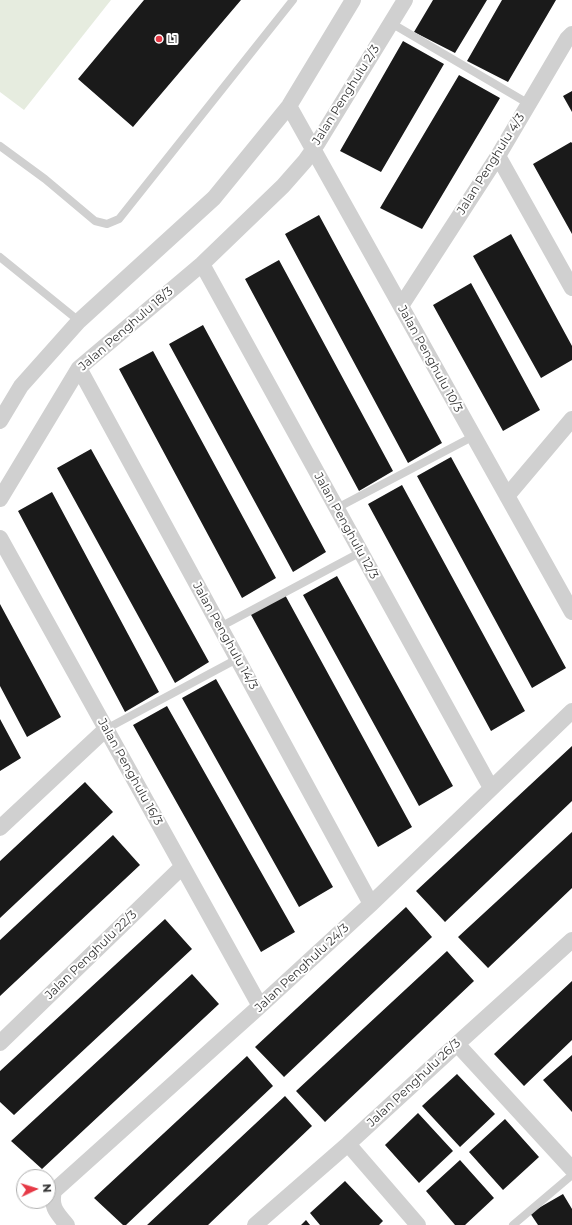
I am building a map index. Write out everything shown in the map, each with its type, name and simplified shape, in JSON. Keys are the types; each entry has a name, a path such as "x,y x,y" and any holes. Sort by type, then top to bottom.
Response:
{"street":[{"path":"0,421 21,386 79,321 214,198 289,106 353,0"},
{"name":"Jalan Penghulu 2/3","path":"283,186 313,149 405,0"},
{"name":"Jalan Penghulu 4/3","path":"405,299 498,156 567,39 572,34"},
{"name":"Jalan Penghulu 10/3","path":"289,106 313,149 405,299 474,436 510,492 572,612"},
{"path":"498,156 572,288"},
{"name":"Jalan Penghulu 18/3","path":"0,498 80,368 202,264 283,186"},
{"name":"Jalan Penghulu 12/3","path":"202,264 491,788"},
{"name":"Jalan Penghulu 14/3","path":"80,368 370,904"},
{"path":"510,492 572,419"},
{"name":"Jalan Penghulu 16/3","path":"0,538 260,1006"},
{"name":"Jalan Penghulu 24/3","path":"67,1225 53,1207 52,1199 54,1191 260,1006 370,904 572,711"},
{"path":"0,828 106,729"},
{"name":"Jalan Penghulu 22/3","path":"0,1044 182,866"},
{"name":"Jalan Penghulu 26/3","path":"255,1225 348,1144 572,940"},
{"path":"457,1044 572,1169"},
{"path":"348,1144 418,1225"}],"lane":[{"path":"0,146 45,178 95,220 107,224 119,219 293,0"},
{"path":"390,23 529,104"},
{"path":"0,257 79,321"},
{"path":"337,508 474,436"},
{"path":"220,627 361,552"},
{"path":"106,729 238,659"},
{"path":"513,1225 572,1175"}],"shaded area":[{"path":"0,0 111,0 24,110 0,92"}],"building":[{"name":"L1","path":"144,0 241,0 133,127 78,79"},
{"path":"433,0 487,0 455,53 414,32"},
{"path":"502,0 556,0 508,82 467,61"},
{"path":"403,41 444,64 381,172 340,151"},
{"path":"459,75 500,98 422,229 380,208"},
{"path":"572,91 572,112 563,96"},
{"path":"571,142 572,143 572,234 533,164"},
{"path":"319,215 442,443 408,463 285,234"},
{"path":"511,234 572,346 572,360 541,378 473,256"},
{"path":"279,260 393,471 359,491 245,279"},
{"path":"471,283 540,410 503,431 433,305"},
{"path":"203,325 326,552 293,572 169,344"},
{"path":"153,351 276,578 242,598 119,369"},
{"path":"91,449 209,662 175,683 57,468"},
{"path":"451,457 566,668 532,688 417,476"},
{"path":"402,485 525,711 491,731 368,504"},
{"path":"52,492 159,692 125,712 18,511"},
{"path":"337,576 453,786 419,806 303,595"},
{"path":"284,593 412,827 378,847 250,613"},
{"path":"0,604 61,717 27,737 0,686"},
{"path":"216,679 333,887 299,907 182,698"},
{"path":"167,706 295,932 261,952 133,725"},
{"path":"0,719 21,758 0,771"},
{"path":"572,746 572,801 445,922 416,891"},
{"path":"85,782 113,812 0,918 0,861"},
{"path":"572,832 572,888 488,968 458,937"},
{"path":"113,835 140,865 0,996 0,940"},
{"path":"406,907 432,937 284,1077 255,1047"},
{"path":"165,919 192,949 14,1115 0,1102 0,1071"},
{"path":"447,951 474,981 325,1122 296,1091"},
{"path":"192,974 219,1004 42,1169 11,1141"},
{"path":"572,981 572,1040 524,1086 494,1054"},
{"path":"572,1055 572,1112 543,1080"},
{"path":"247,1056 273,1086 126,1225 123,1225 94,1198"},
{"path":"457,1074 495,1114 460,1147 422,1106"},
{"path":"285,1096 312,1126 208,1225 147,1225"},
{"path":"418,1113 453,1151 419,1183 385,1145"},
{"path":"505,1119 539,1157 503,1190 469,1152"},
{"path":"460,1160 494,1198 465,1225 455,1225 426,1191"},
{"path":"345,1181 383,1221 379,1225 320,1225 310,1213"},
{"path":"563,1194 572,1209 572,1225 538,1225 530,1213"},
{"path":"306,1220 310,1225 301,1225"}],"place":[{"name":"L1","path":"159,39"}]}
